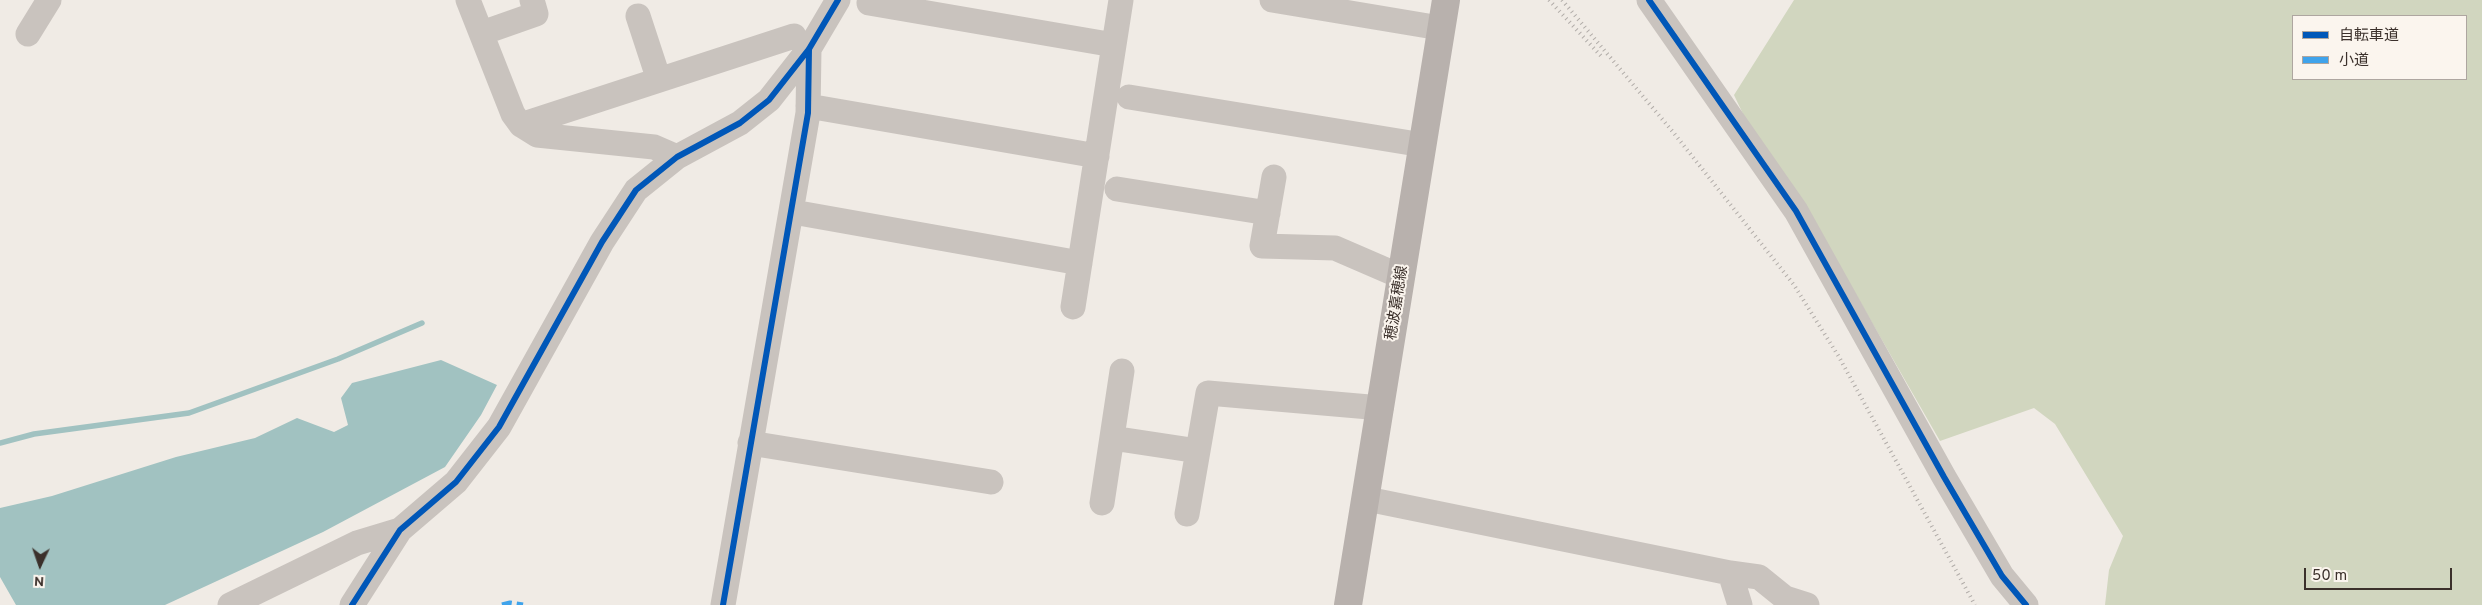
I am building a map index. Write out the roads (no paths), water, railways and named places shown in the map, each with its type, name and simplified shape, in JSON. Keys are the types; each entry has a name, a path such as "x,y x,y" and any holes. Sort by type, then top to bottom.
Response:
{"main road":[{"name":"穂波嘉穂線","path":"1348,605 1367,499 1440,28 1446,0"}],"street":[{"path":"28,34 49,0"},
{"path":"468,0 513,114 521,125 537,135 654,147 677,157"},
{"path":"482,33 536,14 532,0"},
{"path":"352,605 400,530 456,482 499,427 602,242 636,190 677,157 740,123 769,100 801,43 838,0"},
{"path":"871,0 869,3 1114,45"},
{"path":"1072,307 1121,0"},
{"path":"1272,0 1440,28"},
{"path":"1649,0 1796,211 1948,485 2002,576 2026,605"},
{"path":"638,16 659,80"},
{"path":"521,125 659,80 801,43"},
{"path":"723,605 750,443 793,212 808,106 801,43"},
{"path":"1128,97 1423,145"},
{"path":"808,106 1097,156"},
{"path":"1274,177 1262,246 1335,248 1402,277"},
{"path":"1116,189 1268,213"},
{"path":"793,212 1080,263"},
{"path":"1102,503 1122,371"},
{"path":"1187,514 1208,393 1381,408"},
{"path":"1112,438 1198,451"},
{"path":"750,443 991,482"},
{"path":"1367,499 1759,578 1784,598 1807,605"},
{"path":"230,605 356,543 400,530"},
{"path":"1730,573 1740,605"}],"water":[{"path":"441,360 497,385 481,415 445,467 323,532 165,605 16,605 0,577 0,508 52,496 176,457 255,438 297,418 334,432 348,425 341,398 352,383"}],"waterway":[{"path":"0,443 34,434 189,413 338,359 422,323"}],"railway":[{"path":"1549,0 1601,56"},
{"path":"1562,0 1673,132 1794,285 1839,357 1975,605"}]}
